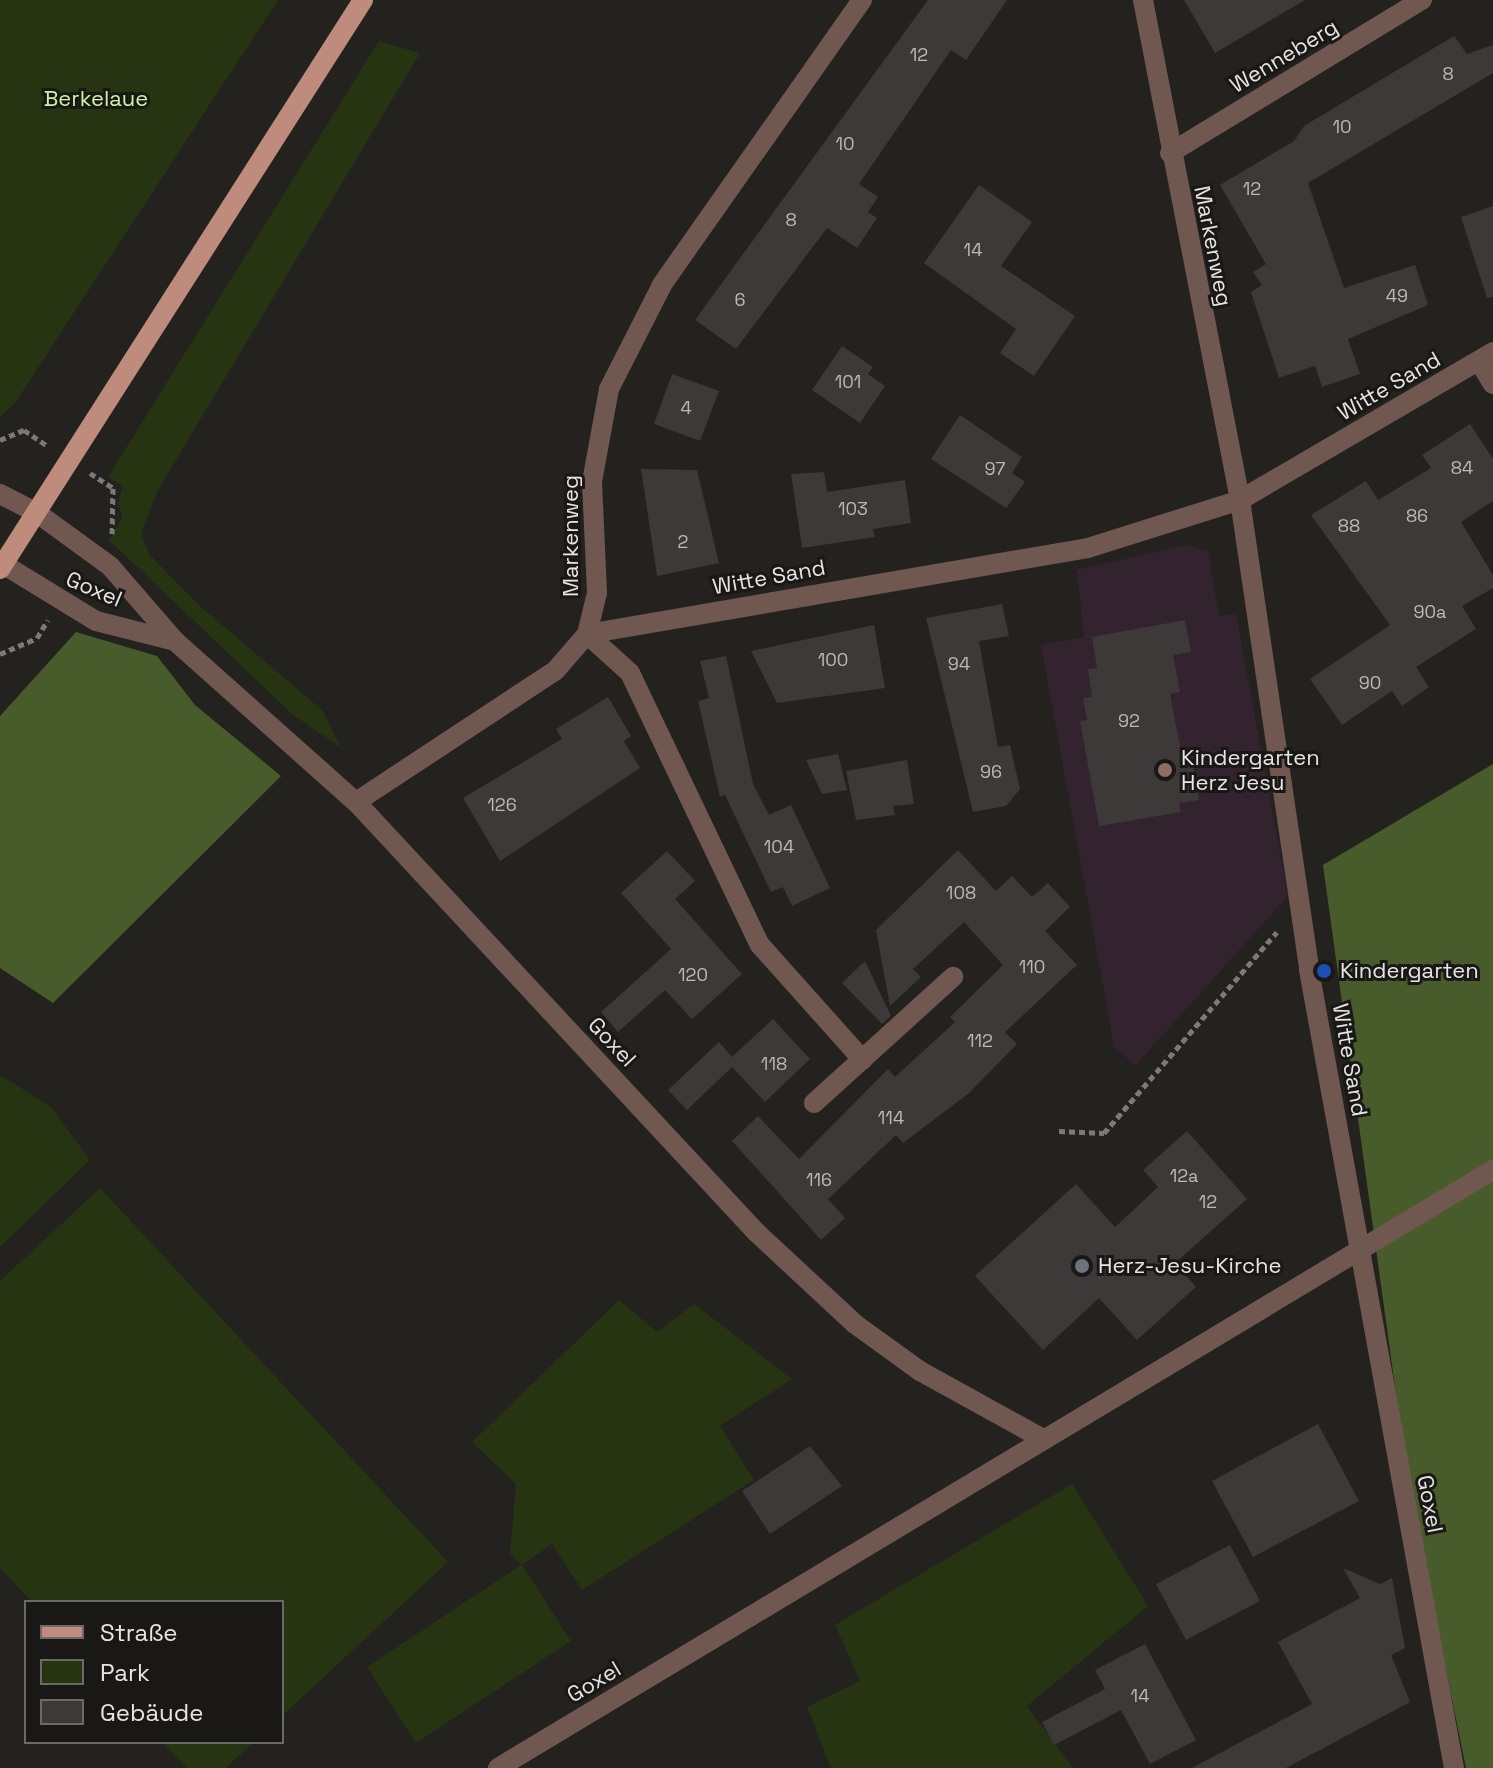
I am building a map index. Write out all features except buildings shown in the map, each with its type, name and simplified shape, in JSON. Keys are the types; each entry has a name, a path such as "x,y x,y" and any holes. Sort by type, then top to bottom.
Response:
{"main road":[{"path":"1,565 363,0"}],"street":[{"name":"Markenweg","path":"587,634 597,593 594,470 618,367 662,285 862,0"},
{"name":"Markenweg","path":"1143,0 1170,153 1240,500"},
{"name":"Wenneberg","path":"1170,153 1422,0"},
{"name":"Witte Sand","path":"587,634 1088,548 1240,500 1486,356 1493,384"},
{"name":"Goxel","path":"0,494 37,513 110,566 175,641 356,802 756,1232 855,1324 920,1371 1043,1439"},
{"name":"Witte Sand","path":"1240,500 1299,907 1359,1248"},
{"name":"Goxel","path":"1,565 59,603 96,621 175,641"},
{"path":"356,802 555,671 587,634 630,673 760,945 863,1060"},
{"path":"814,1103 953,977"},
{"name":"Goxel","path":"498,1768 1493,1170"},
{"name":"Goxel","path":"1359,1248 1454,1768"}],"path":[{"path":"0,440 24,430"},
{"path":"103,482 113,488 110,566"},
{"path":"0,654 37,638 59,603"},
{"path":"1059,1131 1104,1133 1299,907"}],"shaded area":[{"name":"Kindergarten Herz Jesu","path":"1185,545 1208,551 1219,616 1236,614 1288,896 1135,1066 1114,1046 1041,645 1084,637 1077,570"}],"green space":[{"name":"Berkelaue","path":"0,0 278,0 15,403 0,417"},
{"path":"379,41 420,53 158,490 141,533 149,554 200,606 323,711 341,748 292,714 109,540 122,518 118,502 123,486 108,477"},
{"path":"76,632 157,656 195,705 281,776 53,1003 0,968 0,716"},
{"path":"1493,764 1493,1768 1466,1768 1409,1488 1323,865"},
{"path":"0,1075 51,1107 90,1160 0,1247"},
{"path":"100,1188 448,1562 284,1714 284,1600 30,1600 0,1568 0,1281"},
{"path":"619,1300 657,1332 694,1304 792,1379 720,1426 754,1480 582,1590 552,1544 522,1565 571,1641 416,1743 367,1667 521,1565 510,1553 516,1484 472,1442"},
{"path":"1072,1484 1148,1606 1027,1706 1073,1768 831,1768 807,1707 860,1681 835,1625"},
{"path":"164,1744 252,1744 226,1768 187,1768"}],"place":[{"name":"Kindergarten Herz Jesu","path":"1165,770"},
{"name":"Kindergarten","path":"1324,971"},
{"name":"Herz-Jesu-Kirche","path":"1082,1266"}]}
